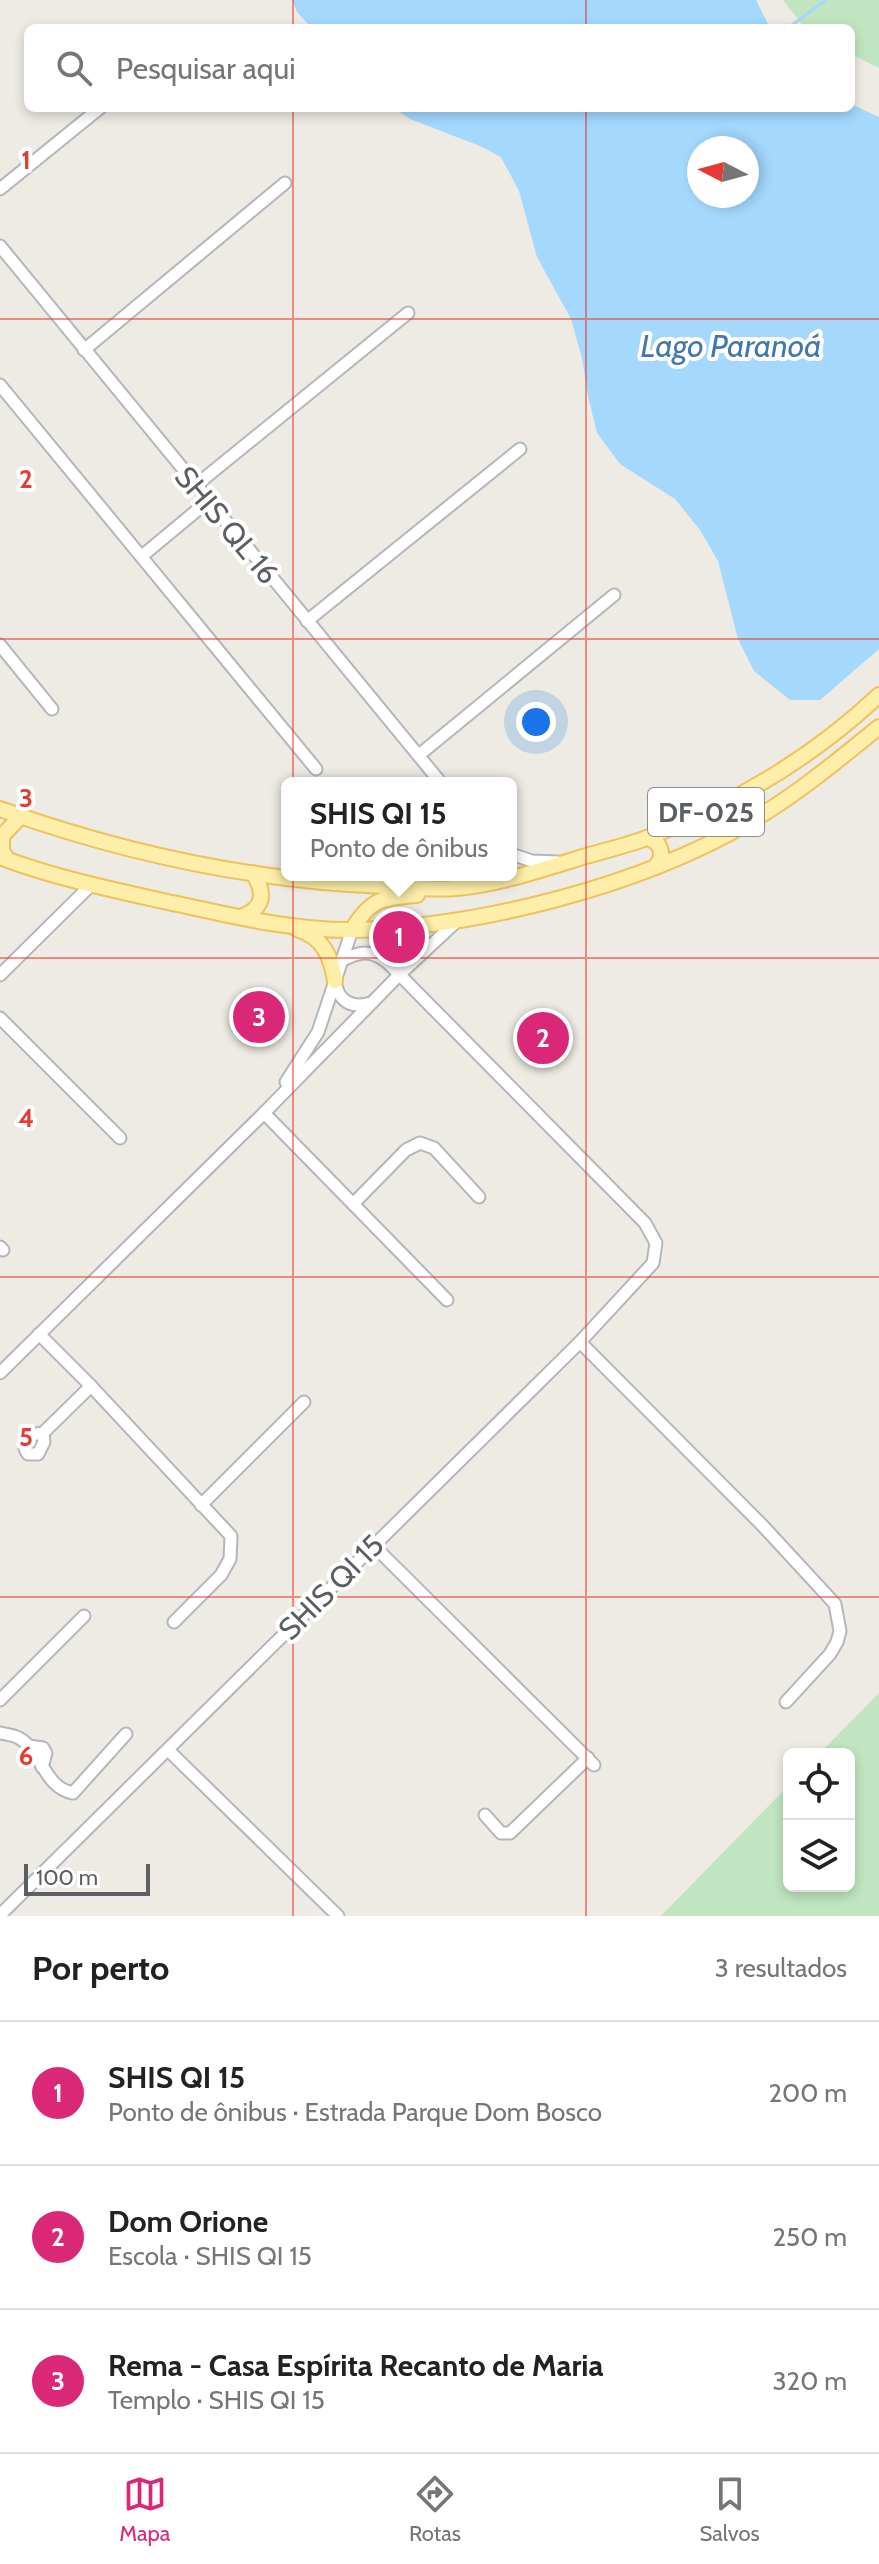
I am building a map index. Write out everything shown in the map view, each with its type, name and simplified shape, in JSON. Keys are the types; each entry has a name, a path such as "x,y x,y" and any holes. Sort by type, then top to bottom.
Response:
{"main road":[{"name":"DF-025","path":"517,873 566,863 647,838 703,814 768,779 842,728 879,695"},
{"name":"DF-025","path":"3,858 91,885 282,924 352,930 457,921 564,897 655,867 747,824 818,776 879,727"},
{"name":"DF-025","path":"0,809 150,854 281,877"},
{"path":"3,858 2,836 21,816"},
{"path":"647,838 660,846 661,859 655,867"},
{"path":"240,917 252,912 259,904 261,886 253,873"},
{"name":"DF-025","path":"306,881 457,888 477,881"},
{"path":"352,930 369,907 384,898 457,888"},
{"path":"282,924 305,931 322,944 331,962 335,981"}],"street":[{"path":"0,189 95,112"},
{"path":"84,350 285,183"},
{"name":"SHIS QL 16","path":"0,246 207,502 436,777"},
{"name":"SHIS QL 16","path":"0,254 15,267"},
{"path":"195,486 408,313"},
{"path":"0,385 316,769"},
{"path":"307,621 520,449"},
{"path":"142,556 207,502"},
{"path":"419,755 614,595"},
{"path":"0,645 52,709"},
{"path":"517,856 532,861 566,863"},
{"path":"70,878 73,903"},
{"path":"0,975 91,885"},
{"path":"0,1373 457,921"},
{"path":"268,1109 318,1032 352,930"},
{"path":"341,961 356,953 371,953 383,958 399,975"},
{"name":"SHIS QI 15","path":"0,1915 580,1342 647,1272 656,1254 655,1238 645,1223 399,975"},
{"path":"335,981 336,991 346,1003 361,1006 374,1002"},
{"path":"0,1018 120,1138"},
{"path":"268,1109 353,1204 447,1300"},
{"path":"353,1204 406,1150 420,1143 434,1148 479,1197"},
{"path":"39,1334 231,1536 230,1559 221,1575 174,1622"},
{"path":"580,1342 835,1604 840,1631 830,1654 786,1702"},
{"path":"43,1433 91,1386"},
{"path":"201,1505 304,1402"},
{"path":"373,1545 591,1762 510,1833 501,1833 485,1815"},
{"path":"0,1700 84,1616"},
{"path":"0,1733 20,1738 29,1746 49,1779 68,1793 73,1793 126,1734"},
{"path":"168,1750 338,1916"}],"green space":[{"path":"783,0 879,0 879,68 855,56 855,24 802,24"},
{"path":"879,1693 879,1916 661,1916 783,1791 783,1892 855,1892 855,1748 825,1748"}],"water":[{"path":"292,0 756,0 768,24 308,24 297,12"},
{"name":"Lago Paranoá","path":"855,106 879,117 879,649 820,700 790,700 754,671 738,639 718,561 700,530 675,499 620,464 597,433 571,319 537,257 519,191 501,157 410,119 400,112 855,112"}],"waterway":[{"path":"793,24 826,0"}],"place":[{"name":"SHIS QI 15","path":"399,937"},
{"name":"Rema - Casa Espírita Recanto de Maria","path":"259,1017"},
{"name":"Dom Orione","path":"543,1038"}]}
